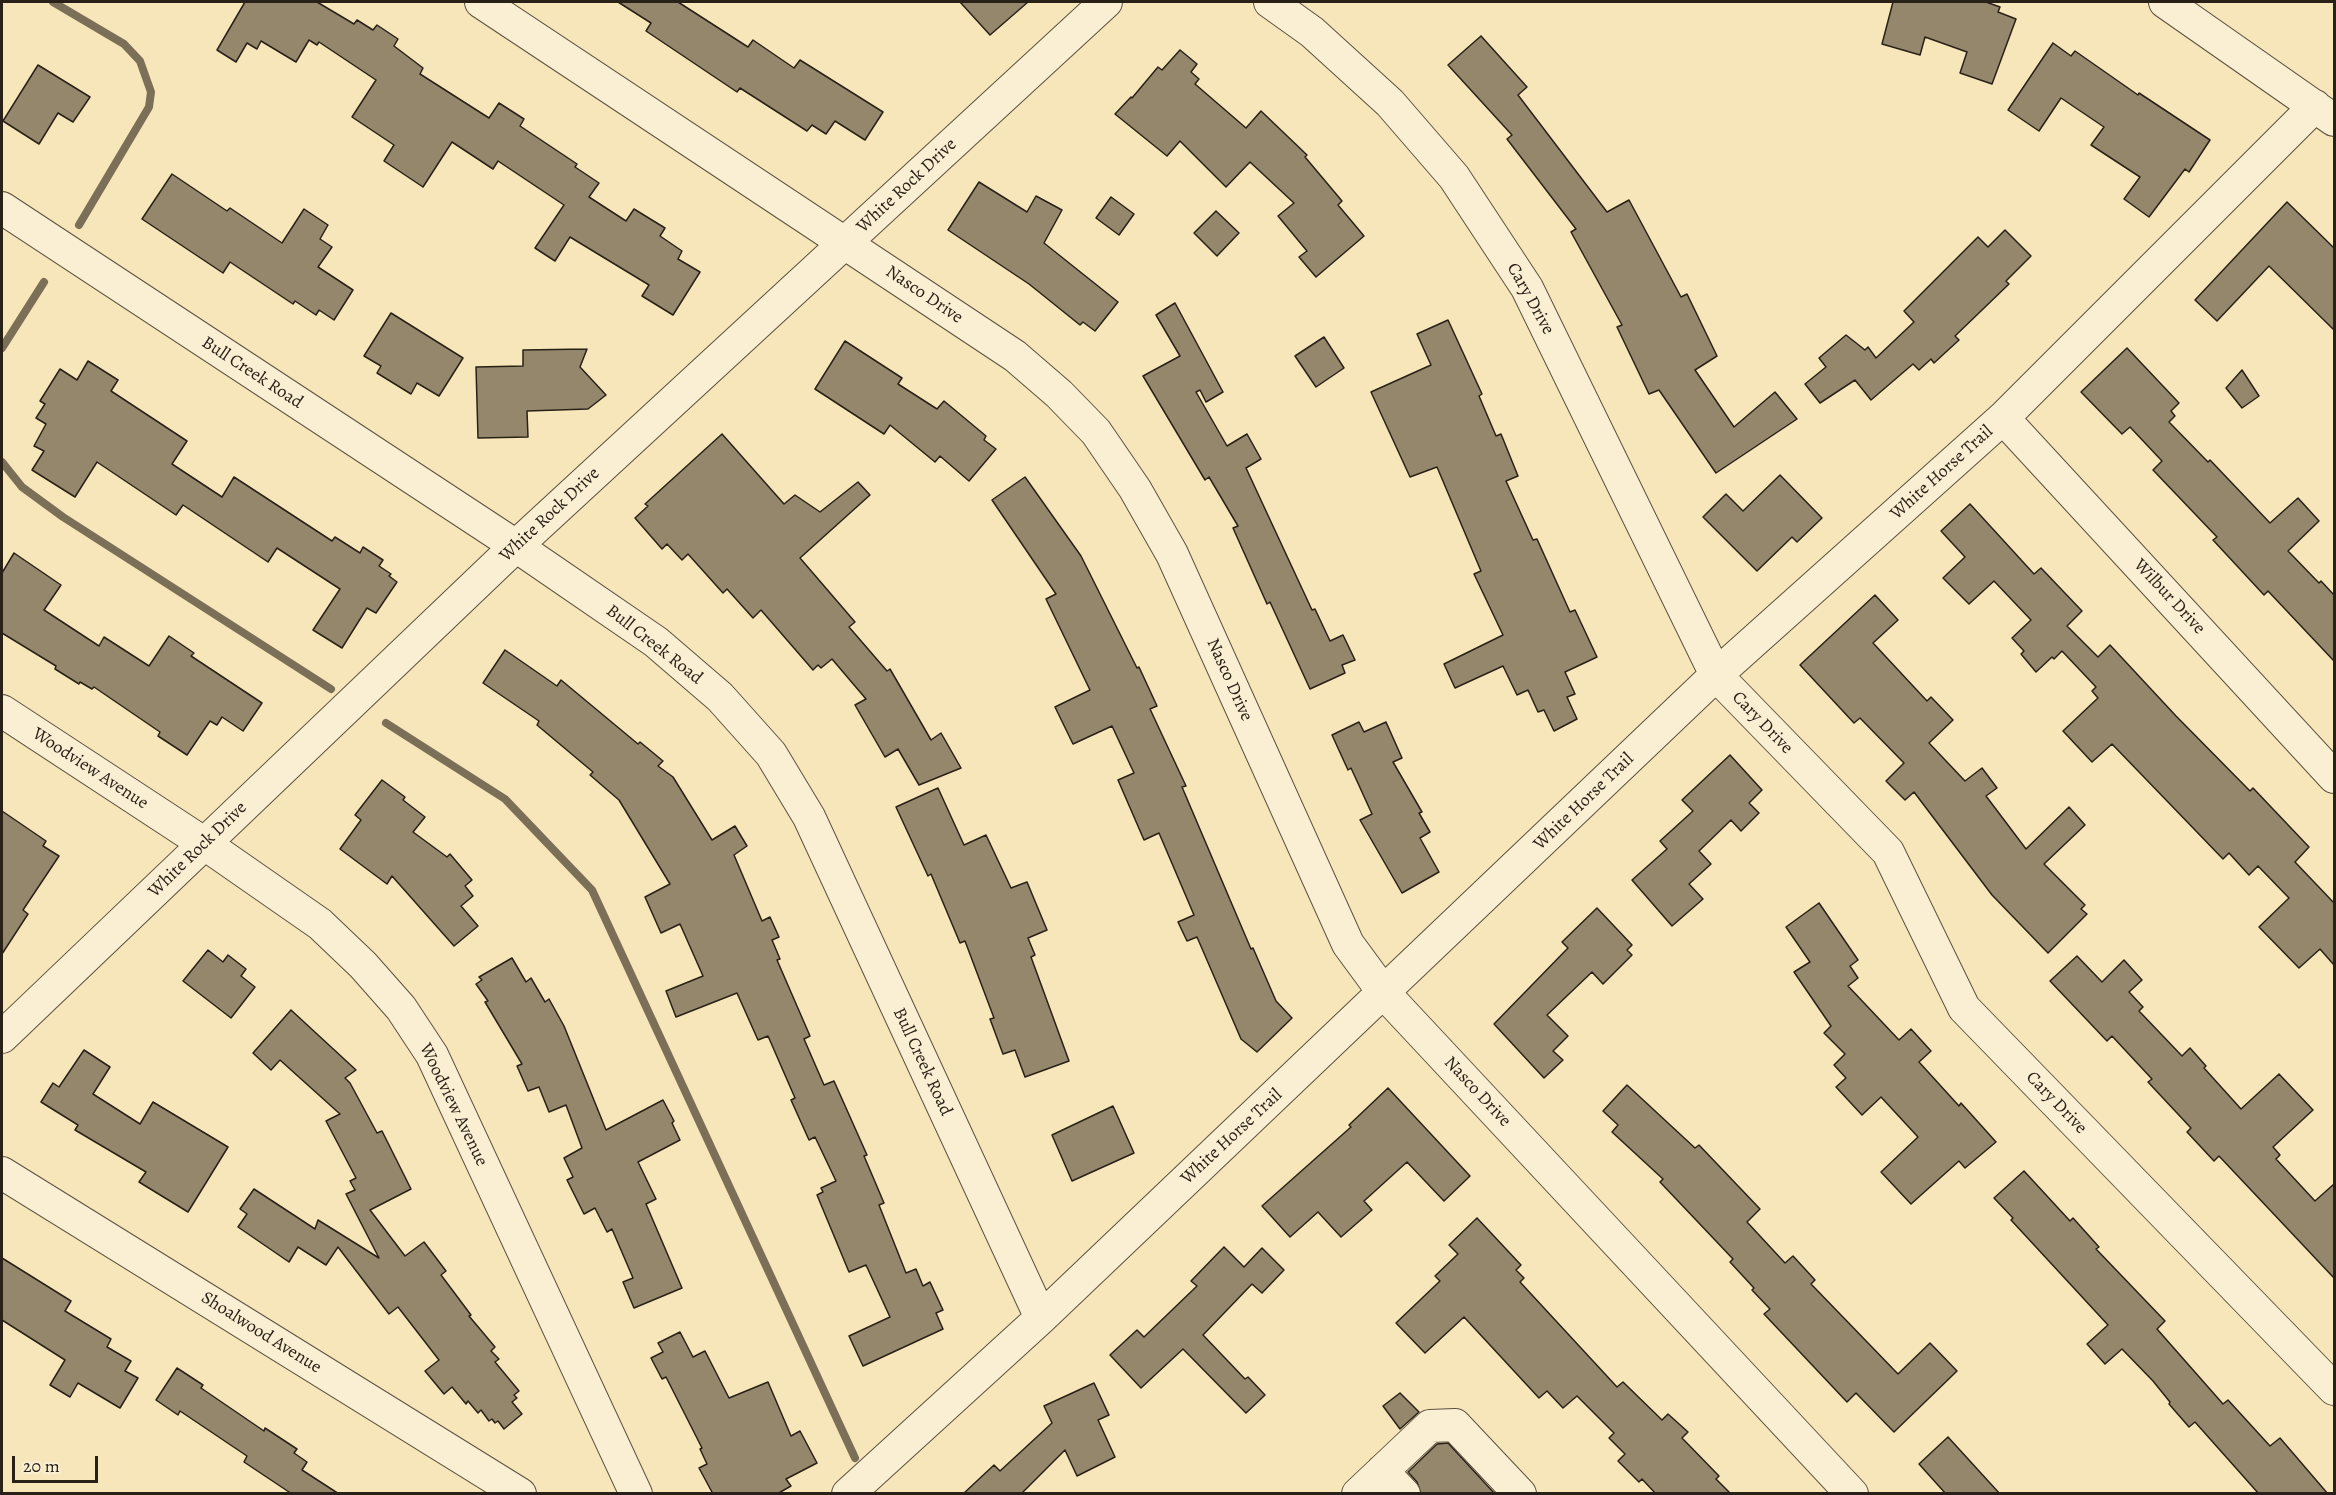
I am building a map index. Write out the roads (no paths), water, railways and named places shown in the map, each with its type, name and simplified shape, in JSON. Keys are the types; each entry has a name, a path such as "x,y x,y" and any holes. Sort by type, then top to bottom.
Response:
{"street":[{"name":"Nasco Drive","path":"481,2 1015,356 1059,394 1096,432 1135,489 1172,554 1348,944 1384,993 1852,1494"},
{"name":"White Rock Drive","path":"2,1036 516,546 1106,2"},
{"name":"Cary Drive","path":"1270,2 1312,32 1390,103 1454,177 1521,278 1716,675 1888,852 1964,1008 2334,1389"},
{"path":"2165,2 2325,113"},
{"name":"White Horse Trail","path":"848,1494 1041,1318 1716,675 2003,418 2325,113"},
{"name":"Bull Creek Road","path":"2,208 516,546 656,642 720,697 771,754 809,817 1041,1318"},
{"name":"Wilbur Drive","path":"2003,418 2334,777"},
{"name":"Woodview Avenue","path":"2,711 205,844 320,924 363,965 401,1008 432,1055 636,1494"},
{"name":"Shoalwood Avenue","path":"2,1173 520,1494"},
{"path":"1358,1494 1431,1426 1455,1425 1520,1494"},
{"path":"1382,1471 1404,1494"}],"waterway":[{"path":"53,2 124,44 140,61 151,92 149,107 79,225"},
{"path":"2,348 44,282"},
{"path":"2,462 22,487 63,517 331,689"},
{"path":"386,723 505,799 592,890 855,1458"}]}
